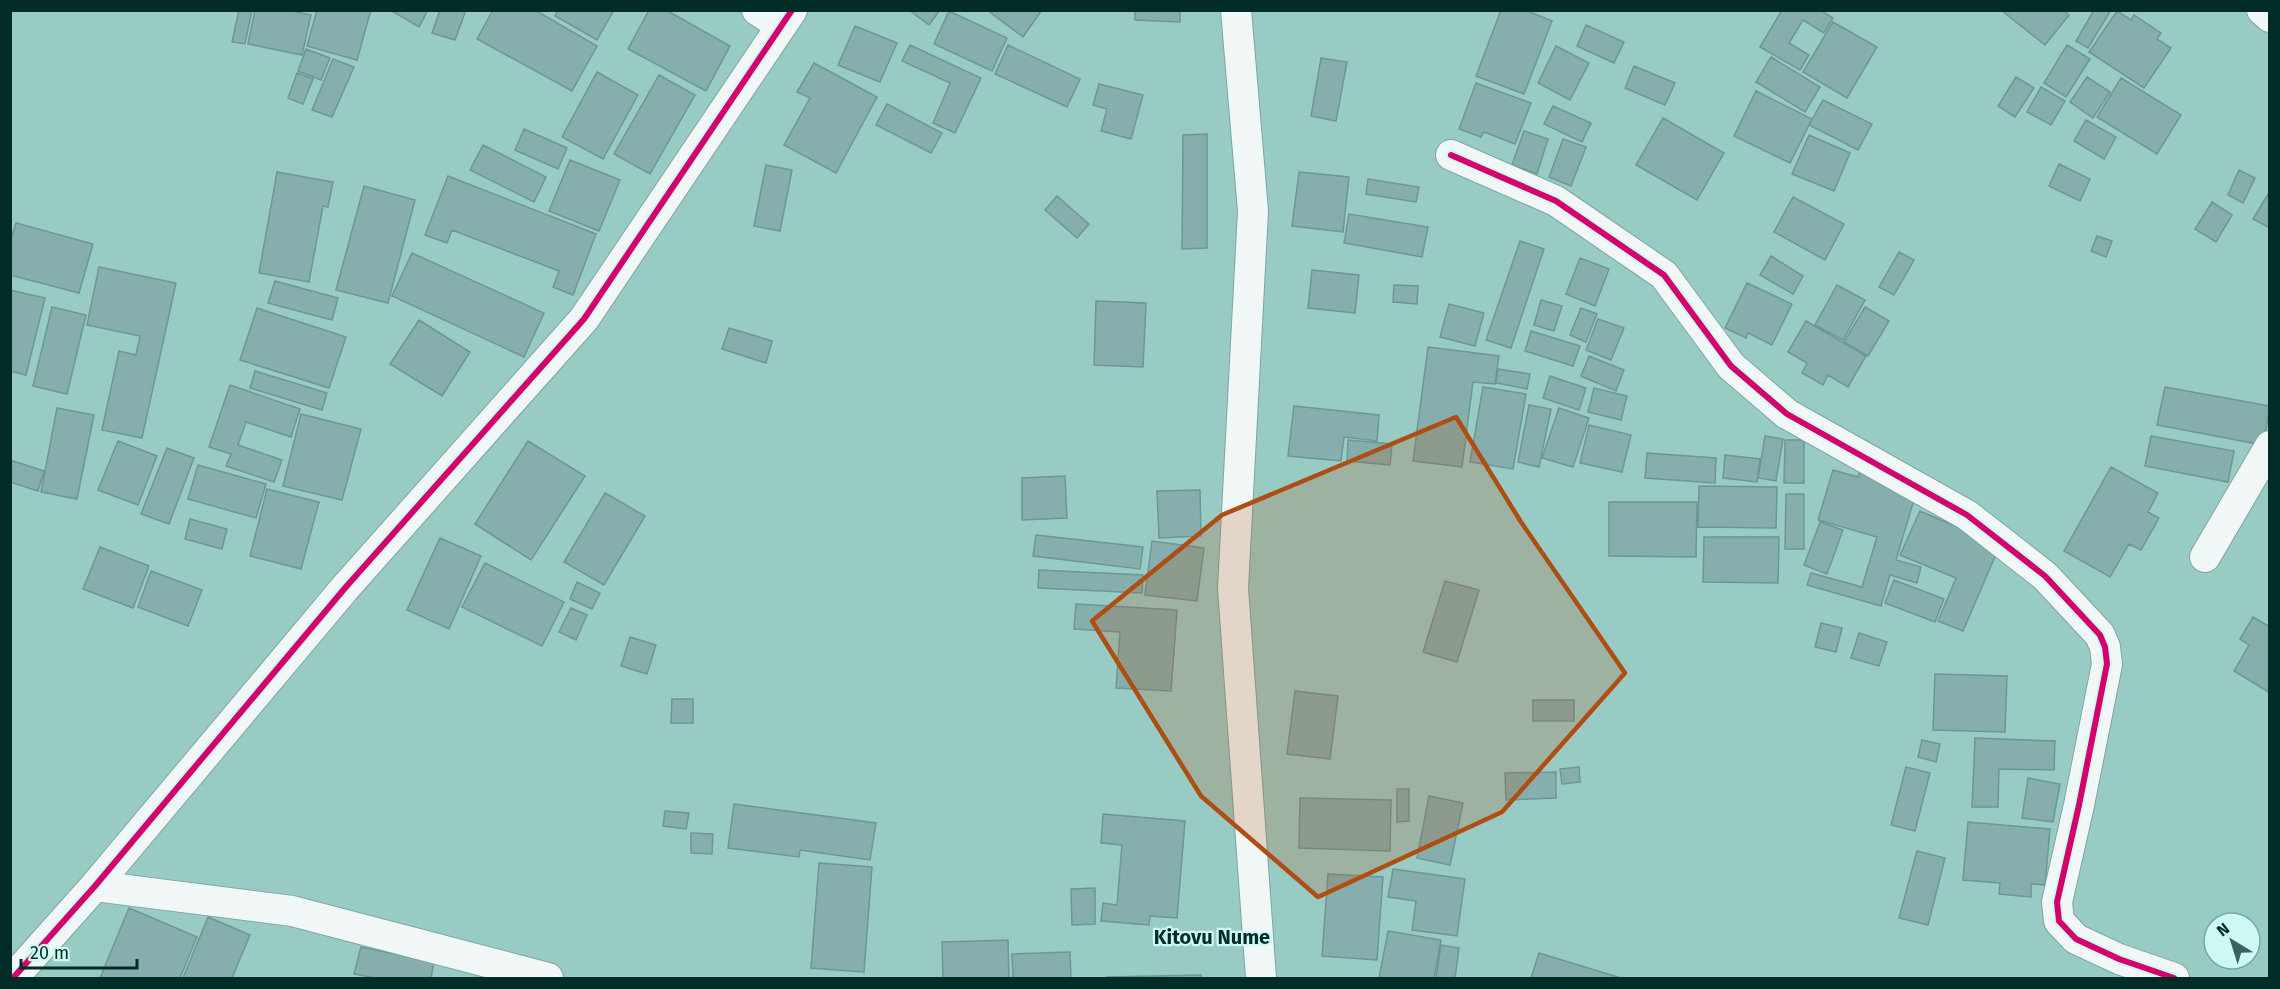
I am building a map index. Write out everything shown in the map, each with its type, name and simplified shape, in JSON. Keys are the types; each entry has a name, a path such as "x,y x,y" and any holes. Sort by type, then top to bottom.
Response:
{"street":[{"path":"1236,10 1235,20 1253,211 1233,588 1261,978"},
{"path":"2262,10 2270,17"},
{"path":"13,978 95,886 345,588 584,320 777,16"},
{"path":"1451,155 1556,201 1664,275 1731,366 1787,414 1967,515 2045,576 2100,636 2105,647 2107,664 2057,902 2059,921 2076,939 2119,959 2174,978"},
{"path":"2205,557 2270,446"},
{"path":"95,886 292,910 548,978"}],"highlighted area":[{"path":"1456,417 1521,522 1625,673 1502,812 1318,897 1201,796 1092,621 1222,515"}],"building":[{"path":"239,10 252,10 245,44 232,42"},
{"path":"255,10 287,10 311,15 302,55 248,44"},
{"path":"317,10 371,10 357,60 307,46"},
{"path":"390,10 428,10 419,27"},
{"path":"440,10 466,10 455,40 432,33"},
{"path":"493,10 535,10 597,46 572,91 477,39"},
{"path":"558,10 614,10 597,40 555,16"},
{"path":"649,10 666,10 730,46 706,91 628,49"},
{"path":"909,10 940,10 929,25"},
{"path":"987,10 1042,10 1023,37"},
{"path":"1135,10 1180,10 1180,22 1135,20"},
{"path":"1501,10 1525,10 1552,21 1524,94 1476,76"},
{"path":"1782,10 1820,10 1833,18 1824,33 1803,20 1789,43 1809,55 1800,70 1760,47"},
{"path":"2001,10 2063,10 2069,15 2045,45"},
{"path":"2094,10 2111,10 2088,48 2076,41"},
{"path":"949,11 1007,38 992,71 934,44"},
{"path":"2117,11 2131,20 2134,15 2161,33 2157,39 2171,48 2144,88 2089,52"},
{"path":"1833,22 1877,47 1847,98 1803,72"},
{"path":"1586,25 1624,42 1614,63 1577,46"},
{"path":"855,26 897,43 880,82 838,65"},
{"path":"910,45 981,78 955,133 933,123 950,83 902,61"},
{"path":"1008,45 1080,79 1067,107 995,74"},
{"path":"2067,45 2090,59 2066,97 2044,83"},
{"path":"1556,46 1589,63 1570,100 1538,83"},
{"path":"306,49 330,58 321,80 298,71"},
{"path":"1771,57 1820,87 1805,112 1756,82"},
{"path":"1321,58 1347,62 1336,121 1311,116"},
{"path":"333,59 354,67 332,117 312,110"},
{"path":"814,63 877,97 836,173 784,145 810,98 797,92"},
{"path":"1634,66 1675,83 1665,105 1625,88"},
{"path":"597,72 638,95 603,159 562,137"},
{"path":"297,73 313,79 303,104 288,98"},
{"path":"659,75 695,95 650,174 614,154"},
{"path":"2016,77 2034,88 2015,117 1998,106"},
{"path":"2087,77 2110,92 2093,118 2070,102"},
{"path":"2121,78 2181,115 2157,154 2097,117"},
{"path":"1476,83 1531,103 1515,144 1484,132 1481,137 1459,129"},
{"path":"1099,84 1143,95 1131,139 1101,131 1107,109 1093,105"},
{"path":"2041,87 2065,101 2051,125 2027,112"},
{"path":"1756,91 1812,119 1790,163 1734,136"},
{"path":"1823,100 1872,124 1858,150 1809,125"},
{"path":"887,104 942,133 931,153 876,125"},
{"path":"1553,106 1591,123 1582,142 1544,124"},
{"path":"1663,118 1724,153 1697,200 1636,165"},
{"path":"2086,120 2116,137 2104,159 2074,141"},
{"path":"524,129 567,148 558,169 515,150"},
{"path":"1524,131 1548,139 1537,174 1512,165"},
{"path":"1207,134 1207,248 1182,249 1183,135"},
{"path":"1809,135 1850,153 1834,191 1792,174"},
{"path":"1563,139 1586,147 1571,186 1549,177"},
{"path":"483,145 546,177 534,202 470,170"},
{"path":"570,160 620,180 599,231 549,211"},
{"path":"2059,164 2090,179 2080,201 2049,186"},
{"path":"766,165 792,170 780,231 754,226"},
{"path":"2239,170 2255,178 2243,203 2228,195"},
{"path":"277,172 333,182 328,207 323,206 309,282 259,273"},
{"path":"1299,172 1349,177 1343,232 1292,226"},
{"path":"448,176 596,234 573,295 553,287 559,271 452,230 447,243 425,235"},
{"path":"1368,179 1419,187 1416,202 1366,194"},
{"path":"364,186 415,200 388,303 336,290"},
{"path":"2270,191 2270,228 2253,219"},
{"path":"1057,196 1089,224 1077,238 1045,210"},
{"path":"1793,197 1844,224 1825,260 1774,232"},
{"path":"2212,202 2232,215 2216,242 2195,229"},
{"path":"1349,214 1428,227 1422,257 1344,243"},
{"path":"16,223 93,244 79,293 10,275 10,243"},
{"path":"2097,236 2112,241 2106,257 2091,251"},
{"path":"1520,241 1544,249 1511,348 1486,340"},
{"path":"1899,252 1914,260 1894,295 1879,287"},
{"path":"412,253 544,313 524,357 392,296"},
{"path":"1771,256 1803,276 1793,294 1760,275"},
{"path":"1580,258 1609,269 1595,306 1566,294"},
{"path":"99,267 176,283 142,438 102,430 119,351 136,355 140,336 87,325"},
{"path":"1312,270 1359,275 1355,313 1308,308"},
{"path":"275,281 338,298 332,320 268,303"},
{"path":"1747,283 1792,304 1772,345 1748,333 1746,338 1725,328"},
{"path":"1394,285 1418,286 1417,304 1393,302"},
{"path":"1837,285 1865,300 1843,340 1815,325"},
{"path":"10,290 45,298 26,375 10,371"},
{"path":"1541,300 1562,306 1554,331 1534,325"},
{"path":"1096,301 1146,303 1143,367 1094,365"},
{"path":"1449,304 1484,313 1475,346 1440,337"},
{"path":"52,307 86,315 67,394 33,386"},
{"path":"1865,307 1889,321 1868,356 1844,342"},
{"path":"257,308 346,337 329,388 240,360"},
{"path":"1581,308 1597,314 1586,342 1570,335"},
{"path":"1598,319 1624,328 1611,360 1586,350"},
{"path":"419,320 470,352 442,396 390,364"},
{"path":"1806,321 1866,356 1848,387 1828,375 1823,385 1802,373 1807,363 1788,352"},
{"path":"729,328 772,341 766,363 722,349"},
{"path":"1531,331 1580,346 1573,366 1525,351"},
{"path":"1428,347 1499,356 1495,384 1473,382 1462,467 1413,461"},
{"path":"1589,356 1624,370 1616,391 1581,376"},
{"path":"1498,369 1530,374 1527,389 1496,383"},
{"path":"255,371 327,393 322,410 250,388"},
{"path":"1550,376 1586,388 1579,410 1543,398"},
{"path":"230,385 300,409 291,437 246,422 238,445 282,460 274,482 226,466 231,454 209,447"},
{"path":"1483,387 1526,394 1513,469 1470,462"},
{"path":"2165,387 2270,406 2263,445 2157,425"},
{"path":"1594,388 1627,396 1621,420 1588,412"},
{"path":"1529,405 1551,409 1539,467 1518,462"},
{"path":"1294,406 1379,415 1377,441 1344,437 1341,461 1288,456"},
{"path":"57,408 94,415 77,499 41,492"},
{"path":"1559,408 1589,418 1573,467 1542,458"},
{"path":"301,414 361,429 342,500 283,486"},
{"path":"1589,425 1631,435 1622,472 1580,463"},
{"path":"1765,436 1783,439 1776,481 1758,478"},
{"path":"2151,436 2234,451 2228,482 2145,466"},
{"path":"1348,440 1392,444 1390,465 1347,461"},
{"path":"1785,440 1804,440 1804,483 1784,483"},
{"path":"118,441 157,456 138,505 98,490"},
{"path":"528,441 585,476 531,560 475,524"},
{"path":"167,448 194,458 169,524 141,514"},
{"path":"1647,453 1716,458 1715,483 1645,478"},
{"path":"1725,455 1760,459 1757,482 1723,478"},
{"path":"10,460 44,471 38,491 10,482"},
{"path":"1862,464 1916,493 1896,560 1921,567 1917,583 1890,575 1881,606 1807,585 1811,573 1862,587 1877,537 1818,520 1833,470 1858,477"},
{"path":"198,465 266,484 256,518 188,499"},
{"path":"2111,467 2158,493 2148,512 2159,518 2141,550 2129,544 2110,577 2064,551"},
{"path":"1065,476 1067,518 1022,520 1022,478"},
{"path":"1699,486 1777,487 1776,528 1698,527"},
{"path":"267,489 319,502 301,569 250,556"},
{"path":"1200,490 1201,536 1159,538 1157,491"},
{"path":"605,493 645,516 604,585 564,562"},
{"path":"1786,494 1804,494 1804,549 1785,549"},
{"path":"1609,502 1697,502 1696,557 1609,556"},
{"path":"1920,511 2000,545 1963,631 1938,621 1956,578 1900,555"},
{"path":"190,519 227,529 222,549 185,539"},
{"path":"1820,522 1843,530 1827,574 1804,565"},
{"path":"1036,535 1143,547 1140,569 1033,556"},
{"path":"1704,537 1779,537 1778,583 1703,582"},
{"path":"440,538 481,556 449,629 407,610"},
{"path":"1152,541 1204,548 1197,601 1145,595"},
{"path":"100,547 149,566 133,608 83,589"},
{"path":"485,563 564,602 542,646 462,607"},
{"path":"1039,570 1143,575 1142,593 1038,588"},
{"path":"151,571 202,590 188,626 138,607"},
{"path":"1894,580 1944,599 1935,622 1885,603"},
{"path":"1445,581 1479,590 1457,662 1423,652"},
{"path":"577,582 600,593 592,609 570,599"},
{"path":"1076,604 1177,610 1171,691 1116,688 1120,632 1074,629"},
{"path":"571,608 587,615 576,640 559,632"},
{"path":"2253,617 2270,627 2270,693 2234,671 2249,645 2240,639"},
{"path":"1821,623 1842,628 1836,652 1815,647"},
{"path":"1859,633 1887,642 1879,666 1851,658"},
{"path":"630,637 656,645 647,674 621,666"},
{"path":"1935,674 2007,676 2005,732 1933,730"},
{"path":"1295,691 1338,696 1330,759 1287,754"},
{"path":"672,699 693,699 693,723 671,723"},
{"path":"1533,700 1574,700 1574,721 1533,721"},
{"path":"1975,738 2055,741 2054,770 1999,769 1998,807 1972,807"},
{"path":"1922,740 1940,744 1936,762 1918,757"},
{"path":"1579,767 1580,782 1562,784 1560,769"},
{"path":"1906,767 1930,773 1915,831 1891,825"},
{"path":"1556,772 1556,798 1506,800 1505,773"},
{"path":"2028,778 2060,784 2053,822 2022,818"},
{"path":"1397,789 1409,789 1409,821 1397,822"},
{"path":"1429,796 1463,803 1450,865 1417,858"},
{"path":"1300,798 1391,800 1390,851 1299,848"},
{"path":"734,804 876,823 870,860 800,850 799,857 728,848"},
{"path":"665,811 689,813 686,829 663,826"},
{"path":"1103,814 1185,821 1177,918 1150,916 1149,925 1101,921 1103,903 1117,905 1122,845 1101,843"},
{"path":"1968,822 2050,829 2045,885 2031,884 2031,897 1999,894 2000,883 1963,880"},
{"path":"691,833 713,834 712,854 691,853"},
{"path":"1917,851 1945,858 1928,925 1899,918"},
{"path":"819,863 872,867 864,972 811,968"},
{"path":"1393,869 1465,879 1457,936 1412,930 1416,901 1388,897"},
{"path":"1328,874 1383,877 1377,960 1322,956"},
{"path":"1095,888 1095,924 1072,925 1071,889"},
{"path":"129,908 197,937 180,978 100,978"},
{"path":"208,917 250,935 232,978 183,978"},
{"path":"1388,931 1441,940 1434,978 1379,978"},
{"path":"1008,940 1009,978 943,978 942,942"},
{"path":"1441,945 1459,948 1455,978 1436,978"},
{"path":"361,947 434,962 431,978 376,978 354,974"},
{"path":"1070,952 1071,978 1013,978 1012,954"},
{"path":"1539,953 1621,978 1531,978"},
{"path":"1201,975 1201,978 1107,978 1107,977"}],"cycle path":[{"path":"13,978 95,886 345,588 584,319 792,10"},
{"path":"1451,155 1556,201 1664,275 1731,366 1787,414 1967,515 2045,576 2100,635 2105,647 2107,664 2057,902 2059,921 2076,939 2119,959 2174,978"}],"district":[{"name":"Kitovu Nume","path":"1212,937"}]}
